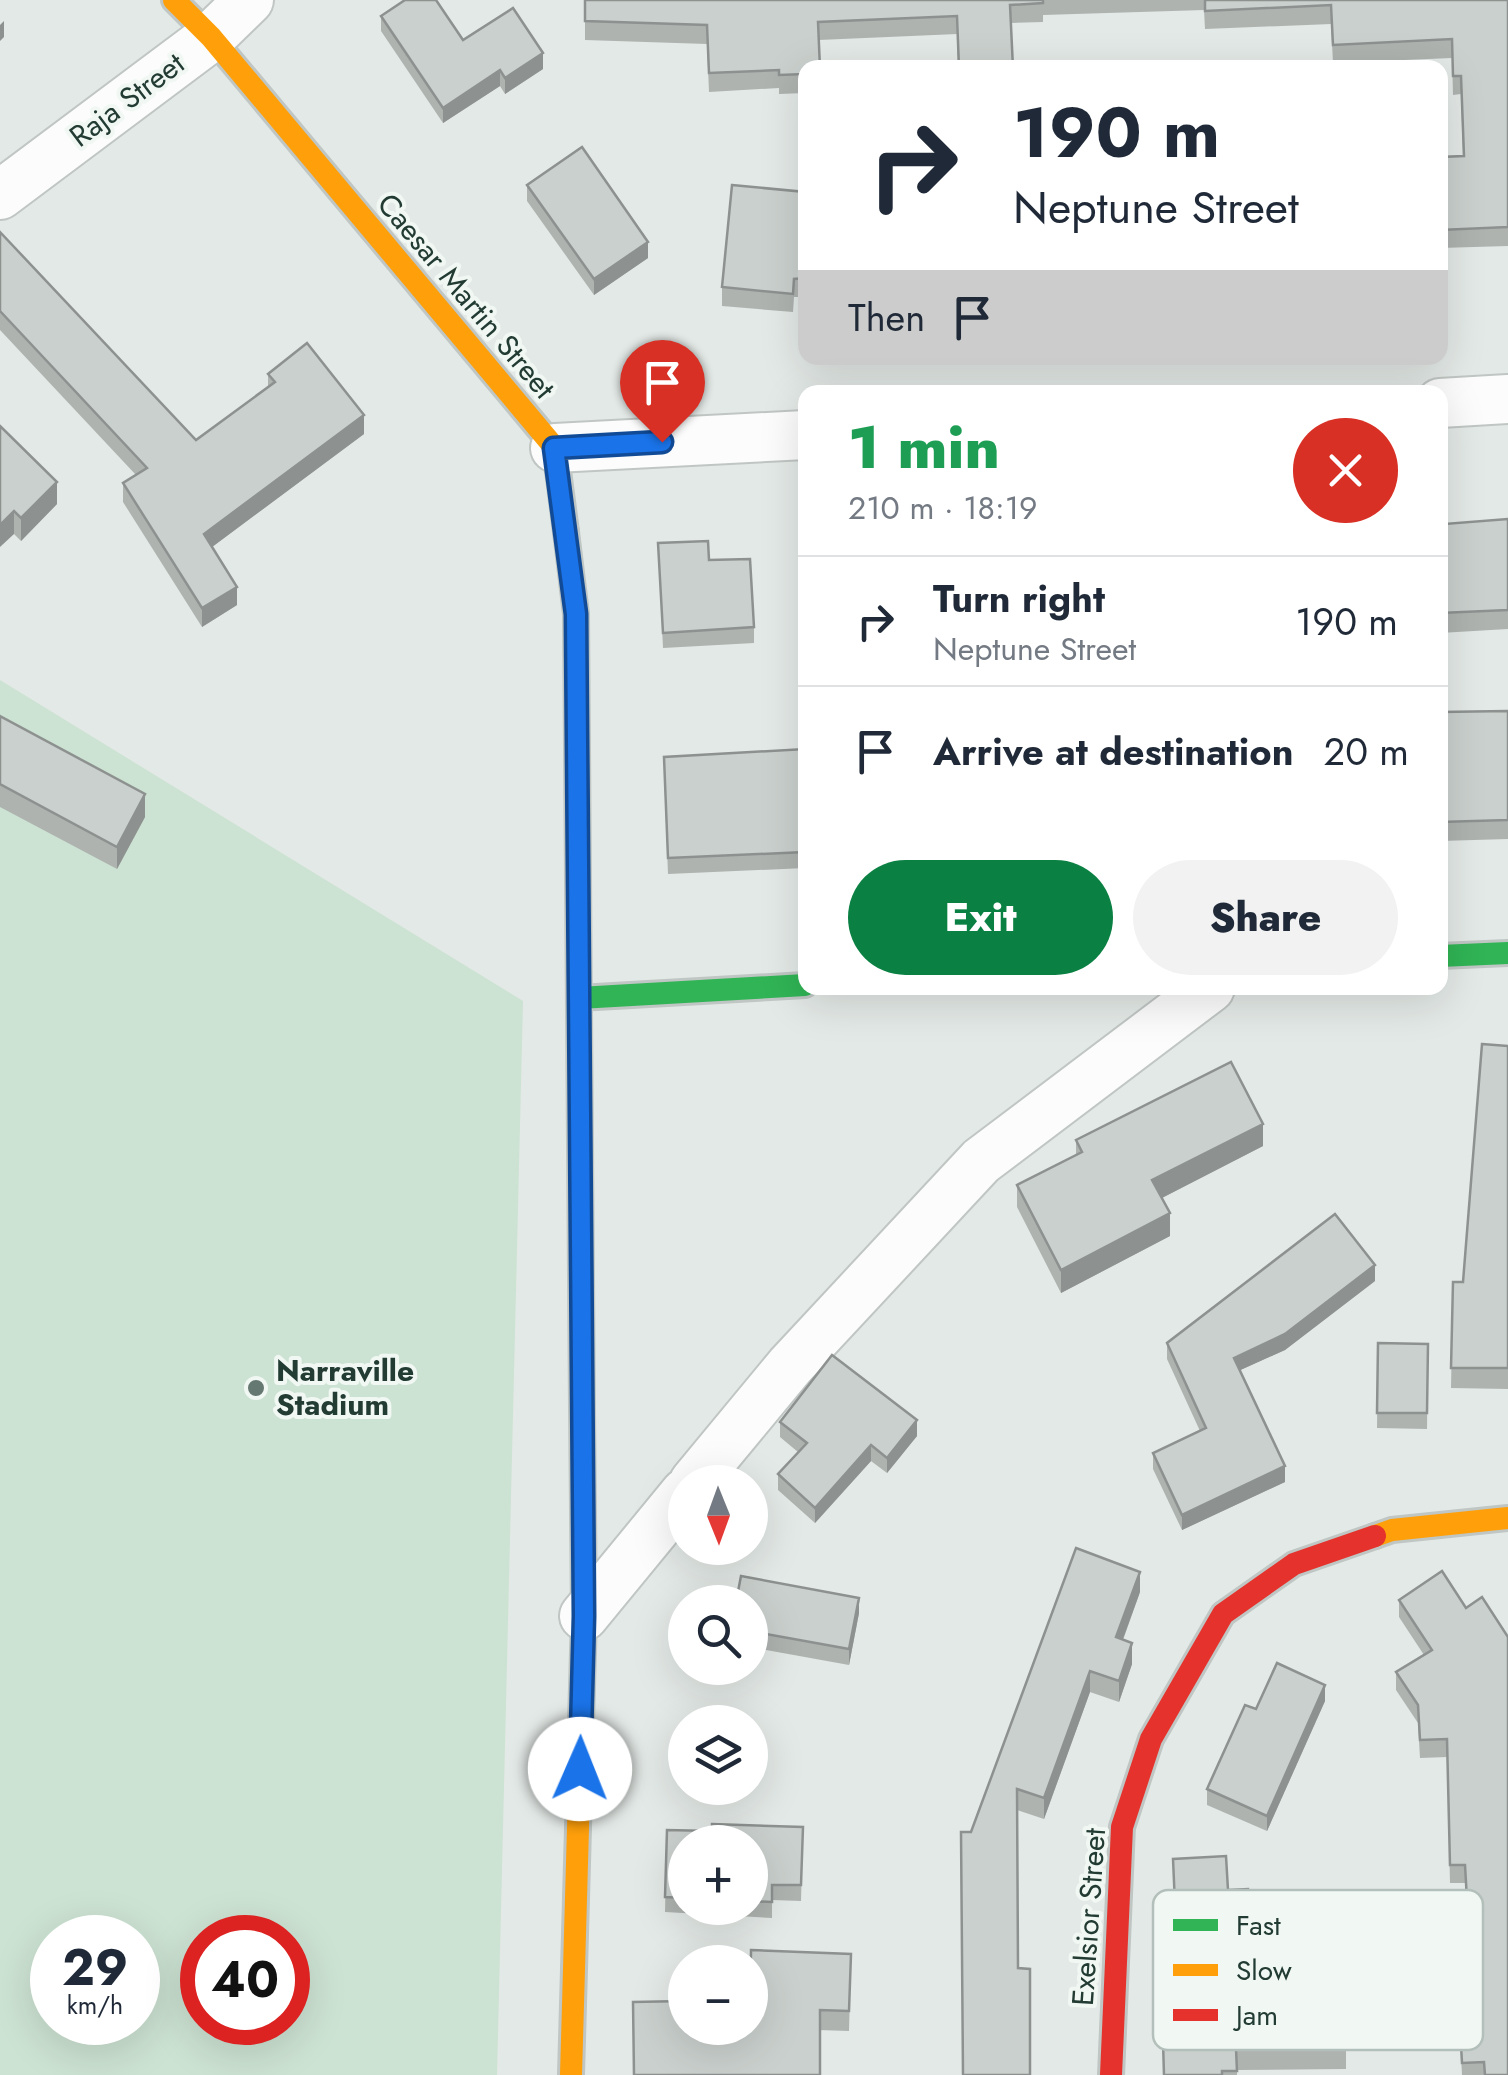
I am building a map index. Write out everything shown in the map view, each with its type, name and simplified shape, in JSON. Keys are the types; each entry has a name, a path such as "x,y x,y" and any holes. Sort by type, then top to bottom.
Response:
{"street":[{"name":"Caesar Martin Street","path":"174,0 210,37 554,448"},
{"name":"Raja Street","path":"0,195 210,37 249,0"},
{"path":"1448,403 1508,400"},
{"path":"571,2075 584,1616 576,614 554,448 798,435"},
{"path":"1448,956 1508,952"},
{"path":"579,998 798,985"},
{"path":"708,1465 790,1366 981,1161 1201,995"},
{"path":"584,1616 668,1514"},
{"name":"Exelsior Street","path":"1111,2075 1122,1827 1151,1739 1224,1614 1294,1564 1376,1535 1508,1518"}],"green space":[{"name":"Narraville Stadium","path":"0,680 523,1001 497,2075 0,2075"}],"building":[{"path":"405,0 436,0 463,40 513,8 543,53 505,78 500,70 443,108 381,16"},
{"path":"585,0 1043,0 1010,5 1013,60 959,60 957,16 818,22 820,60 798,60 798,74 779,75 779,70 709,73 707,25 585,21"},
{"path":"1205,0 1508,0 1508,227 1448,230 1448,157 1464,156 1461,76 1453,76 1452,39 1333,45 1331,5 1205,11"},
{"path":"582,147 648,242 594,279 527,185"},
{"path":"732,185 798,191 798,279 794,279 793,294 722,287"},
{"path":"0,232 196,440 275,382 268,374 307,343 364,415 204,534 237,587 202,608 123,483 147,468 0,311"},
{"path":"0,426 57,482 21,518 14,511 0,525"},
{"path":"1508,519 1508,610 1448,613 1448,524"},
{"path":"708,541 709,560 750,559 754,627 663,633 658,543"},
{"path":"1508,711 1508,820 1448,822 1448,712"},
{"path":"0,716 145,794 117,847 0,784"},
{"path":"798,749 798,852 668,858 664,757"},
{"path":"1482,1044 1508,1046 1508,1368 1451,1368 1453,1282 1463,1282"},
{"path":"1231,1062 1263,1124 1152,1180 1170,1213 1061,1270 1017,1185 1082,1152 1076,1140"},
{"path":"1335,1214 1375,1265 1285,1334 1234,1358 1285,1466 1182,1515 1153,1453 1206,1428 1167,1343"},
{"path":"1378,1343 1428,1344 1427,1413 1377,1413"},
{"path":"832,1355 917,1420 887,1458 871,1445 815,1508 778,1474 807,1443 780,1422"},
{"path":"1076,1548 1140,1572 1116,1637 1132,1643 1119,1681 1090,1671 1044,1798 1017,1789 1018,1968 1030,1969 1030,2075 963,2075 961,1832 971,1832"},
{"path":"1442,1571 1466,1608 1482,1597 1508,1637 1508,2075 1485,2075 1484,2062 1462,2063 1461,2050 1483,2050 1483,1890 1466,1890 1465,1865 1450,1865 1447,1739 1420,1740 1418,1705 1396,1672 1432,1650 1399,1600"},
{"path":"741,1576 859,1598 849,1649 768,1634 768,1585 739,1585"},
{"path":"1277,1663 1325,1685 1267,1816 1207,1789 1245,1705 1256,1709"},
{"path":"768,1826 803,1827 801,1885 772,1885 772,1902 768,1902"},
{"path":"668,1830 668,1897 665,1897"},
{"path":"1226,1856 1228,1890 1174,1890 1173,1859"},
{"path":"768,1951 851,1954 849,2011 820,2010 820,2075 634,2075 633,2002 668,2001 668,2045 768,2045"},
{"path":"1163,2050 1236,2050 1237,2071 1222,2071 1222,2075 1164,2075"}],"traffic: fast":[{"path":"566,532 576,614 582,1409"},
{"path":"1448,956 1508,953"},
{"path":"579,998 798,985"}],"traffic: slow":[{"path":"174,0 211,37 555,448 566,532"},
{"path":"571,2075 584,1616 582,1409"},
{"path":"1375,1536 1392,1530 1508,1518"}],"traffic: jam":[{"path":"1111,2075 1122,1827 1151,1739 1223,1614 1294,1564 1375,1536"}],"place":[{"name":"Narraville Stadium","path":"256,1388"}],"route":[{"path":"580,1769 584,1616 576,614 554,448 662,442"}]}
